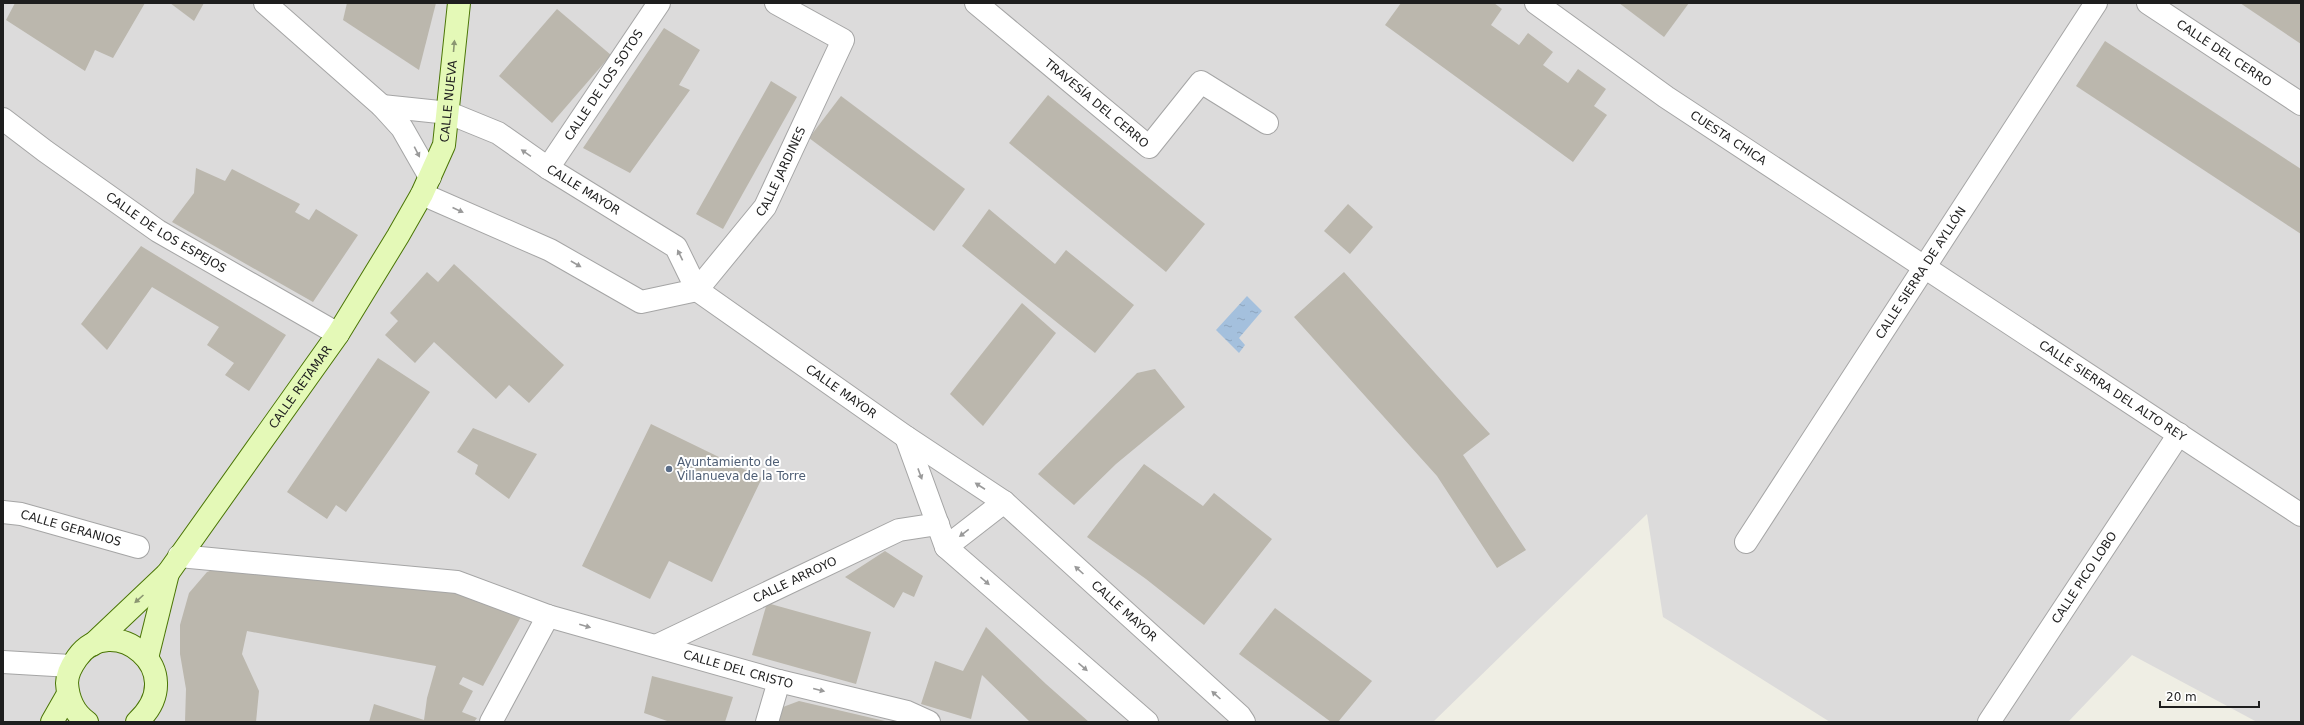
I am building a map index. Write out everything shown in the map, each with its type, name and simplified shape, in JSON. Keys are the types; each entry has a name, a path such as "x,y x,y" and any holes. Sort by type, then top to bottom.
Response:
{"street":[{"path":"265,3 382,106 402,128 426,186 550,250 641,302 697,290"},
{"name":"CALLE NUEVA","path":"426,186 444,145 449,113 459,3"},
{"name":"CALLE DE LOS SOTOS","path":"548,168 659,3"},
{"name":"CALLE JARDINES","path":"697,290 765,207 843,40 776,3"},
{"name":"TRAVESÍA DEL CERRO","path":"976,3 1149,147 1201,82 1267,123"},
{"name":"CUESTA CHICA","path":"1536,3 1666,97 1925,266"},
{"name":"CALLE SIERRA DE AYLLÓN","path":"1746,542 2096,3"},
{"name":"CALLE DEL CERRO","path":"2148,3 2301,104"},
{"name":"CALLE MAYOR","path":"382,106 449,113 498,133 548,168 676,247 697,290 906,437 1004,502 1240,716 1244,722"},
{"path":"402,128 449,113"},
{"name":"CALLE DE LOS ESPEJOS","path":"3,119 45,151 158,231 338,334"},
{"name":"CALLE RETAMAR","path":"71,666 80,654 92,645 174,565 338,334 426,186"},
{"name":"CALLE SIERRA DEL ALTO REY","path":"1925,266 2301,515"},
{"name":"CALLE PICO LOBO","path":"1990,722 2179,434"},
{"path":"906,437 946,547 1147,722"},
{"path":"946,547 1004,502"},
{"name":"CALLE GERANIOS","path":"3,512 21,514 138,547"},
{"name":"CALLE ARROYO","path":"656,646 899,530 938,524"},
{"name":"CALLE RETAMAR","path":"147,658 174,565"},
{"name":"CALLE DEL CRISTO","path":"174,565 457,582 548,616 779,681 907,712 929,722"},
{"path":"491,722 548,616"},
{"path":"92,645 107,640 122,641 136,647 147,658 154,671 156,686 154,700 145,719"},
{"path":"3,662 71,666 67,680 68,694 73,708 87,722"},
{"path":"767,722 779,681"},
{"path":"52,722 68,694"}],"shaded area":[{"path":"3,3 2301,3 2301,722 2257,722 2132,655 2068,722 1830,722 1663,617 1647,514 1433,722 3,722"}],"water":[{"path":"1247,296 1262,311 1239,338 1245,345 1239,353 1216,330"}],"building":[{"path":"15,3 145,3 113,58 95,50 85,71 6,20"},
{"path":"170,3 204,3 194,21"},
{"path":"347,3 436,3 419,70 343,20"},
{"path":"1401,3 1494,3 1502,9 1491,25 1519,45 1528,33 1553,52 1543,65 1568,83 1578,69 1606,89 1594,106 1607,115 1573,162 1385,25"},
{"path":"1619,3 1689,3 1664,37"},
{"path":"2240,3 2301,3 2301,44"},
{"path":"557,9 611,55 552,123 499,76"},
{"path":"664,28 700,50 679,85 690,90 630,173 583,148"},
{"path":"2105,41 2301,169 2301,234 2076,86"},
{"path":"771,81 797,97 723,229 696,214"},
{"path":"1048,95 1205,224 1166,272 1009,143"},
{"path":"841,96 965,189 934,231 809,138"},
{"path":"196,168 225,181 232,169 300,204 295,212 309,220 316,209 358,235 313,302 172,222 194,193"},
{"path":"1348,204 1373,227 1350,254 1324,231"},
{"path":"989,209 1055,264 1066,250 1134,305 1095,353 962,246"},
{"path":"141,246 286,335 249,391 225,375 234,363 207,345 219,327 152,287 107,350 81,324"},
{"path":"454,264 564,365 529,403 509,385 496,399 434,342 415,363 385,335 398,321 390,313 427,272 438,282"},
{"path":"1344,272 1490,434 1463,455 1526,550 1497,568 1437,476 1294,317"},
{"path":"1022,303 1056,333 983,426 950,394"},
{"path":"378,358 430,392 346,512 336,505 327,519 287,492"},
{"path":"1155,369 1185,407 1116,464 1074,505 1038,474 1137,373"},
{"path":"651,424 762,478 712,582 669,561 650,599 582,566"},
{"path":"473,428 537,454 509,499 475,474 478,465 457,452"},
{"path":"1144,464 1203,506 1214,493 1272,539 1204,625 1146,579 1087,537"},
{"path":"885,551 923,576 914,597 903,592 894,608 845,577"},
{"path":"223,566 451,590 522,615 483,686 463,677 459,684 473,691 462,712 477,718 474,722 369,722 374,704 424,720 427,698 436,666 247,631 242,654 259,691 256,722 185,722 186,689 180,654 180,625 189,593 207,572"},
{"path":"767,603 871,632 856,684 752,655"},
{"path":"1275,608 1372,681 1338,722 1331,722 1239,654"},
{"path":"986,627 1046,684 1089,722 1030,722 982,675 971,719 921,704 935,661 963,671"},
{"path":"652,676 733,697 725,722 670,722 644,713"},
{"path":"799,701 885,722 779,722 783,707"}],"place":[{"name":"Ayuntamiento de Villanueva de la Torre","path":"669,469"}]}
